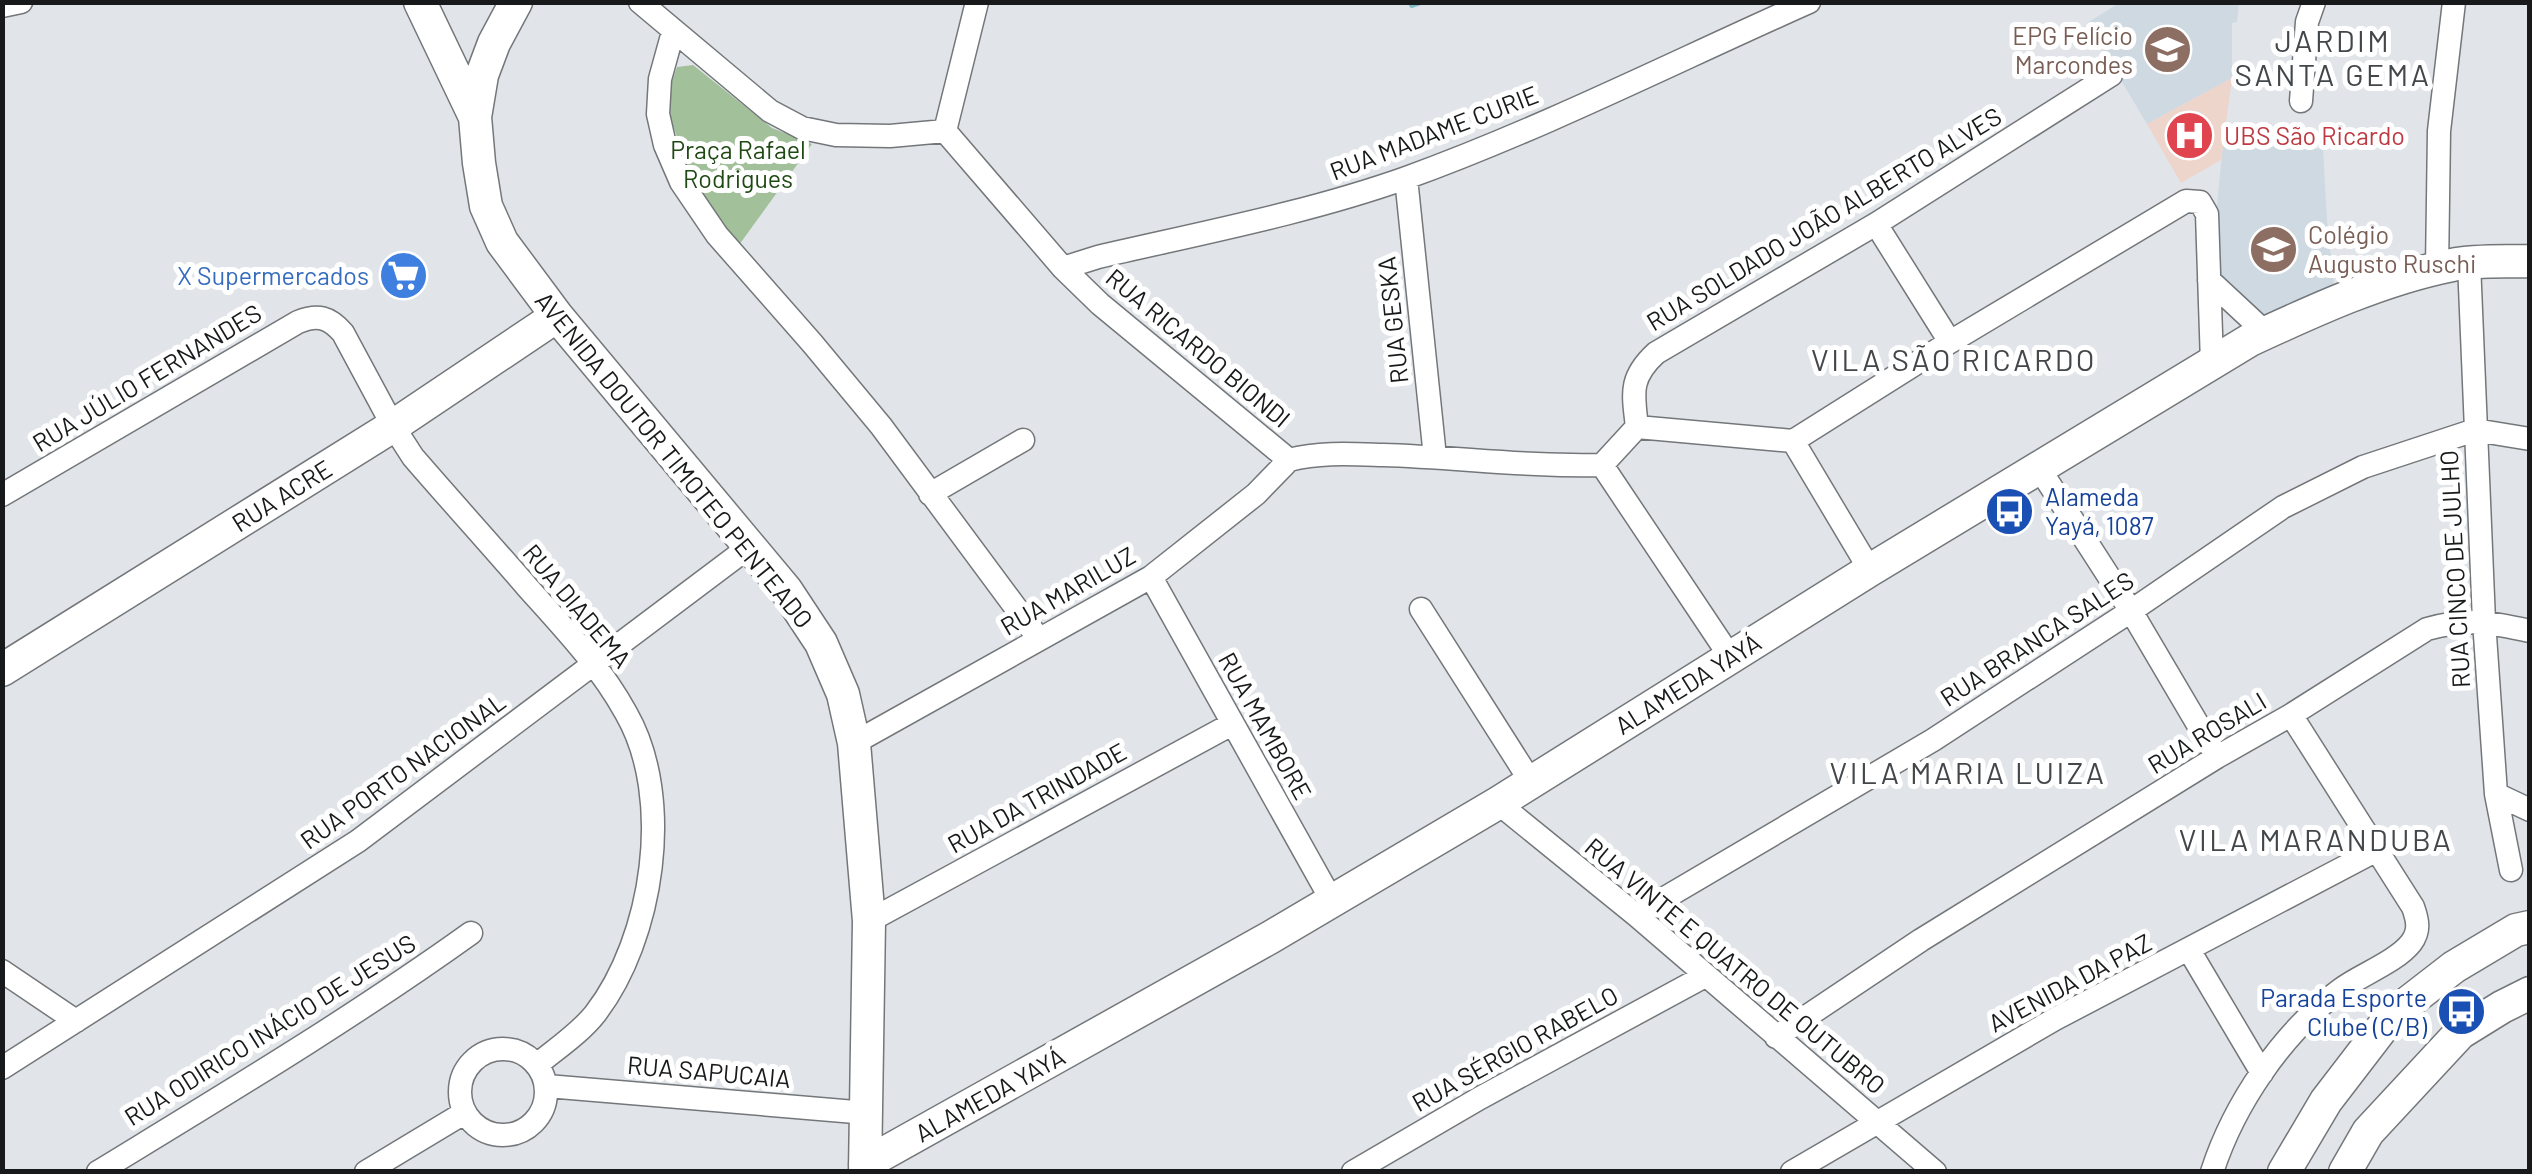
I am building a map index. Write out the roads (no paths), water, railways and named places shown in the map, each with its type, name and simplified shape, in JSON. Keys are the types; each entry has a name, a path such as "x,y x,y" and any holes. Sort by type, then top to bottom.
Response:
{"street":[{"path":"2,6 21,2"},
{"name":"AVENIDA DOUTOR TIMOTEO PENTEADO","path":"516,2 482,75 475,117 486,206 502,242 557,316 786,590 821,643 843,694 854,743 869,921 865,1168"},
{"path":"640,2 770,112 802,128 836,135 890,136 945,131 977,2"},
{"name":"RUA MADAME CURIE","path":"1063,268 1325,203 1406,178 1521,132 1809,2"},
{"path":"2301,102 2306,22 2314,2"},
{"name":"RUA CINCO DE JULHO","path":"2454,2 2438,130 2476,430 2496,794 2511,870"},
{"path":"422,6 442,20 470,54 480,59 489,57"},
{"path":"422,6 475,117"},
{"path":"673,32 660,79 658,114 665,145 681,182 717,235 858,398 1039,639"},
{"name":"RUA SOLDADO JOÃO ALBERTO ALVES","path":"1637,427 1633,392 1636,378 1656,353 1876,224 2111,75"},
{"name":"RUA RICARDO BIONDI","path":"945,131 1063,268 1100,304 1289,460 1327,454 1602,465"},
{"name":"RUA GESKA","path":"1406,178 1436,456"},
{"path":"1731,658 1602,465 1637,427 1793,440 2186,201 2200,202 2207,214 2212,363"},
{"path":"1876,224 1950,342"},
{"name":"ALAMEDA YAYÁ","path":"865,1168 1498,804 1870,570 2266,333 2366,291 2453,266 2530,261"},
{"path":"2209,280 2266,333"},
{"name":"RUA JÚLIO FERNANDES","path":"2,496 298,322 310,316 323,317"},
{"name":"RUA ACRE","path":"2,670 393,426 557,316"},
{"name":"RUA DIADEMA","path":"323,317 343,333 413,457 596,664 629,716 644,758 654,848 632,949 615,986 542,1075"},
{"path":"2476,430 2530,439"},
{"name":"RUA BRANCA SALES","path":"1636,916 1932,740 2132,611 2283,507 2363,467 2476,430"},
{"path":"930,494 1022,440"},
{"path":"1793,440 1870,570"},
{"name":"RUA MARILUZ","path":"854,743 1151,577 1256,494 1289,460"},
{"path":"2040,468 2132,611 2216,756"},
{"name":"RUA PORTO NACIONAL","path":"2,1068 358,841 749,547"},
{"name":"RUA MAMBORE","path":"1151,577 1332,902"},
{"path":"1421,609 1530,782"},
{"name":"RUA ROSALI","path":"1776,1037 1921,940 2427,629 2453,622 2484,622 2530,631"},
{"path":"2212,1172 2236,1112 2295,1030 2339,990 2407,948 2416,935 2418,922 2413,907 2291,715"},
{"name":"RUA DA TRINDADE","path":"869,921 1232,724"},
{"path":"2496,794 2530,810"},
{"name":"RUA VINTE E QUATRO DE OUTUBRO","path":"1498,804 1636,916 1935,1172"},
{"name":"AVENIDA DA PAZ","path":"1792,1172 2055,1019 2377,850"},
{"path":"2284,1172 2326,1100 2392,1014 2454,967 2516,930 2530,927"},
{"name":"RUA ODIRICO INÁCIO DE JESUS","path":"98,1172 253,1078 471,932"},
{"path":"2189,950 2262,1074"},
{"path":"2,971 76,1021"},
{"name":"RUA SÉRGIO RABELO","path":"1353,1172 1705,976"},
{"path":"2345,1172 2368,1132 2460,1033 2530,994"},
{"path":"500,1048 527,1054 542,1075 546,1101 540,1115 516,1133 501,1136 486,1132 464,1112 460,1084 474,1059 486,1052 500,1048"},
{"name":"RUA SAPUCAIA","path":"542,1075 868,1114"},
{"path":"366,1172 464,1112"}],"waterway":[{"path":"1412,5 1421,2"}],"place":[{"name":"EPG Felício Marcondes","path":"2168,50"},
{"name":"UBS São Ricardo","path":"2189,136"},
{"name":"Colégio Augusto Ruschi","path":"2273,249"},
{"name":"X Supermercados","path":"404,276"},
{"name":"Alameda Yayá, 1087","path":"2010,511"},
{"name":"Parada Esporte Clube (C/B)","path":"2462,1012"}],"district":[{"name":"JARDIM SANTA GEMA","path":"2333,59"},
{"name":"VILA SÃO RICARDO","path":"1954,361"},
{"name":"VILA MARIA LUIZA","path":"1968,774"},
{"name":"VILA MARANDUBA","path":"2316,841"}],"park label":[{"name":"Praça Rafael Rodrigues","path":"738,164"}]}
